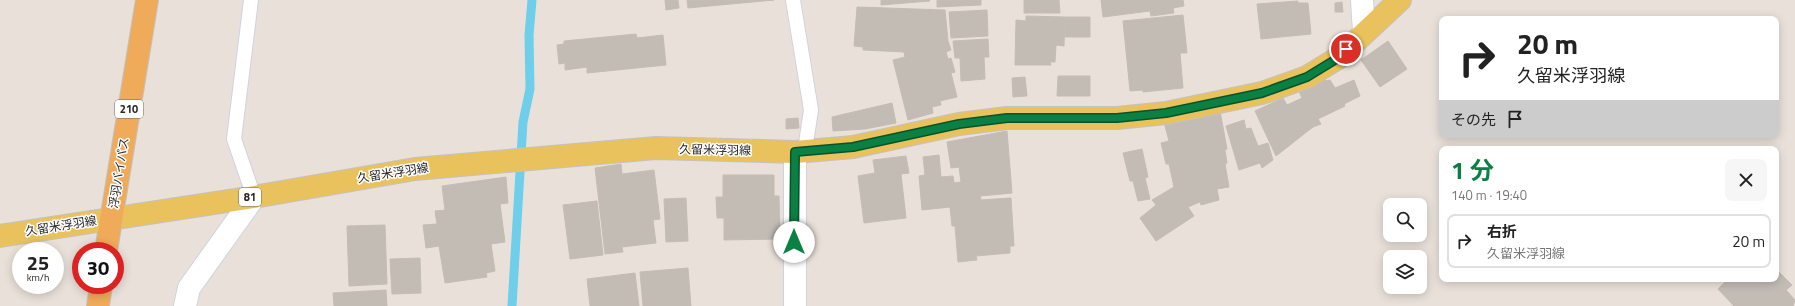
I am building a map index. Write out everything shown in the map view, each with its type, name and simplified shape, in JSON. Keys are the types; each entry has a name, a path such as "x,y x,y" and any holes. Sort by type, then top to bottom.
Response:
{"highway":[{"name":"浮羽バイパス","path":"107,242 147,0"},
{"path":"98,306 100,294"}],"main road":[{"name":"久留米浮羽線","path":"0,236 254,197 415,169 656,148 800,151 853,147 966,123 1007,118 1117,118 1166,113 1262,93 1307,77 1338,58 1364,32 1400,0"}],"street":[{"path":"1362,0 1364,32"},
{"path":"794,306 800,151"},
{"path":"185,306 189,288 254,197"}],"lane":[{"path":"251,0 234,140 254,197"},
{"path":"793,0 811,110 800,151"}],"building":[{"path":"665,0 678,0 679,8 666,10"},
{"path":"687,0 774,0 688,8"},
{"path":"881,0 929,0 930,1 881,5"},
{"path":"937,0 981,0 981,5 937,7"},
{"path":"1024,0 1059,0 1060,13 1024,13"},
{"path":"1101,0 1183,0 1184,6 1173,8 1174,13 1151,16 1150,11 1103,17"},
{"path":"1298,1 1298,3 1308,3 1311,34 1261,39 1257,4"},
{"path":"1342,2 1343,12 1335,12 1335,3"},
{"path":"857,7 945,10 948,41 951,50 946,52 948,59 951,58 955,72 951,73 957,97 940,101 941,105 932,107 933,113 908,120 893,60 905,57 904,52 863,50 863,47 854,46"},
{"path":"987,10 988,36 951,38 949,12"},
{"path":"1183,15 1187,53 1180,53 1183,88 1143,92 1143,90 1130,91 1123,21"},
{"path":"1026,16 1065,17 1064,46 1056,45 1055,62 1050,62 1051,65 1015,65 1016,20 1026,21"},
{"path":"1065,17 1090,17 1090,37 1065,37"},
{"path":"636,34 637,38 663,35 666,65 587,73 587,67 565,70 565,63 559,64 557,45 564,44 564,41"},
{"path":"988,39 989,57 984,57 985,79 961,81 960,58 955,58 953,41"},
{"path":"1388,41 1407,69 1380,87 1361,60"},
{"path":"1058,76 1090,76 1090,96 1057,96"},
{"path":"1323,76 1326,81 1330,80 1335,88 1354,80 1360,96 1344,104 1345,106 1318,119 1321,124 1313,127 1276,156 1255,111 1283,98 1287,105 1302,98 1297,87"},
{"path":"1025,77 1027,96 1013,97 1012,78"},
{"path":"892,103 896,123 865,129 833,131 832,117"},
{"path":"1220,111 1227,149 1225,150 1227,163 1225,164 1229,187 1217,189 1219,200 1201,205 1200,202 1188,207 1194,216 1156,241 1140,218 1156,205 1152,200 1174,187 1169,164 1166,164 1161,143 1169,141 1164,122"},
{"path":"798,118 799,128 786,129 786,119"},
{"path":"1244,120 1246,129 1251,128 1258,146 1268,143 1273,160 1262,168 1260,163 1239,170 1226,126"},
{"path":"1007,131 1012,193 980,196 981,200 1011,198 1014,246 1010,246 1010,253 976,256 977,260 958,262 955,226 952,226 950,207 922,210 919,176 925,175 923,157 939,155 941,177 953,176 954,183 961,182 959,167 951,168 947,142"},
{"path":"1142,149 1148,177 1145,178 1150,199 1138,201 1133,181 1130,181 1123,153"},
{"path":"906,156 909,173 901,174 906,218 864,223 858,176 875,173 873,160"},
{"path":"621,164 622,174 654,170 660,219 653,220 656,243 622,247 623,252 605,254 595,168"},
{"path":"723,175 774,175 774,196 779,196 780,239 724,240 724,218 717,218 716,197 723,197"},
{"path":"506,177 508,203 500,204 505,242 491,244 495,271 486,273 487,277 445,283 439,246 426,248 423,225 437,224 435,211 445,210 442,186"},
{"path":"686,198 688,241 666,242 664,199"},
{"path":"597,201 603,255 570,259 563,205"},
{"path":"385,225 387,284 349,286 347,226"},
{"path":"420,258 421,293 392,294 390,259"},
{"path":"688,268 691,306 643,306 640,272"},
{"path":"1779,272 1792,285 1786,290 1795,300 1793,306 1734,306 1718,289 1725,282 1779,282"},
{"path":"635,273 639,306 590,306 587,279"},
{"path":"386,290 387,306 334,306 333,293"}],"waterway":[{"path":"512,306 523,122 530,89 529,35 532,0"}],"route":[{"path":"794,242 795,152 853,147 959,124 1007,118 1117,118 1166,113 1262,93 1307,77 1338,58 1346,49"}]}
